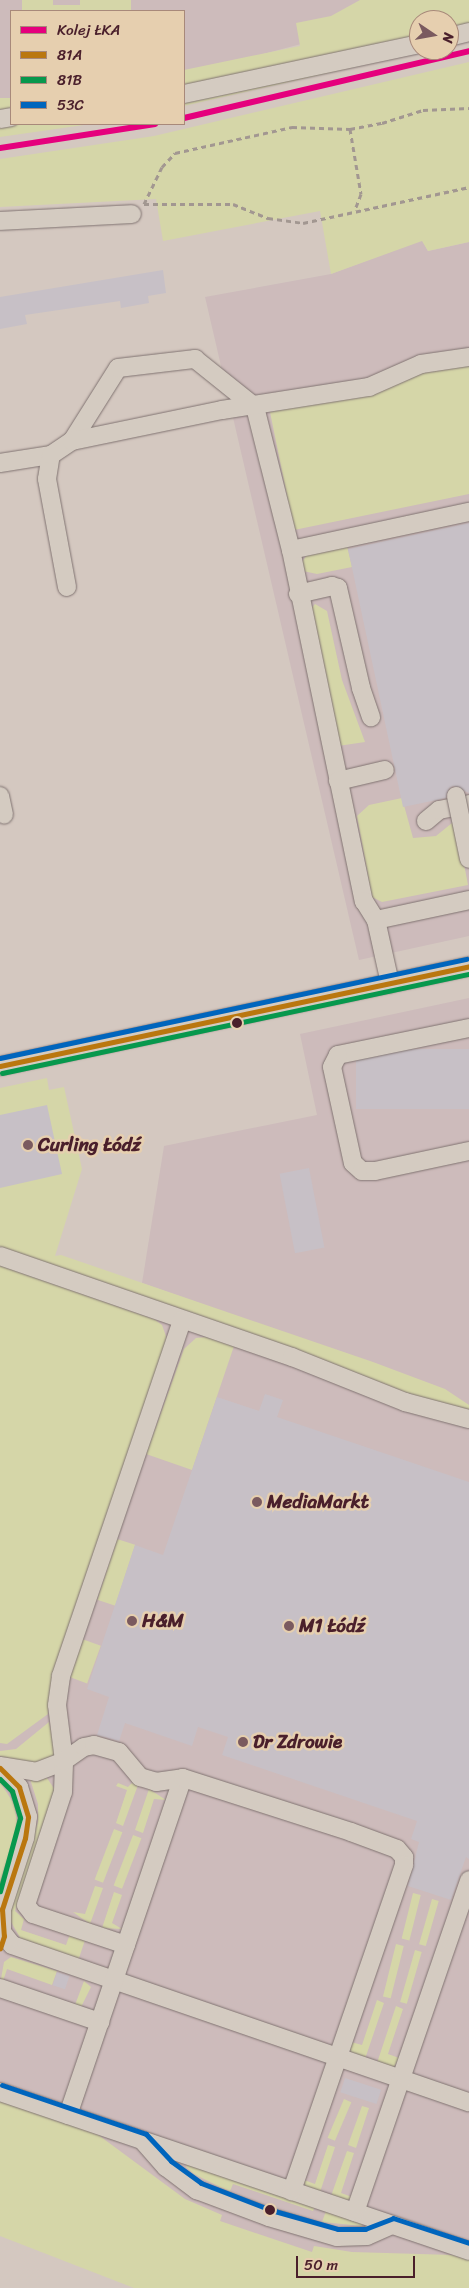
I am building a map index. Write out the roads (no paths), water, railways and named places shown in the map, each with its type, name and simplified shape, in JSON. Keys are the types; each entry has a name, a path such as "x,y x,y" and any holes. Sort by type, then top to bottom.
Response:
{"street":[{"path":"185,94 409,46"},
{"path":"0,221 138,209"},
{"path":"0,463 51,455 72,441 369,387 421,364 469,357"},
{"path":"72,441 118,368 195,358 256,407 291,550 298,594 364,901 376,920 390,983"},
{"path":"51,455 47,479 67,588"},
{"path":"291,550 469,512"},
{"path":"298,594 332,586 338,588 370,717"},
{"path":"338,781 385,770"},
{"path":"0,796 4,815"},
{"path":"426,821 439,810 462,800 469,859"},
{"path":"376,920 469,900"},
{"path":"0,1066 469,966"},
{"path":"469,1028 338,1056 332,1067 353,1163 362,1171 375,1172 469,1151"},
{"path":"0,1256 297,1359 405,1402 469,1419"},
{"path":"126,1945 33,1914 26,1906 64,1792 64,1761 57,1705 61,1676 182,1320"},
{"path":"0,1767 36,1772 64,1761 84,1747 94,1745 118,1752 140,1777 156,1782 182,1778 394,1847 403,1855 404,1865 292,2191"},
{"path":"0,1767 19,1787 28,1817 25,1838 2,1909 2,1942 113,1982 469,2102"},
{"path":"68,2115 182,1778"},
{"path":"355,2212 469,1880"},
{"path":"0,1988 100,2022"},
{"path":"0,2092 469,2251"},
{"path":"143,2141 166,2167 197,2190 319,2234 345,2237 367,2236 392,2225"}],"rail line":[{"name":"ŁKA","path":"185,118 469,51"},
{"name":"ŁKA","path":"0,148 149,125"}],"place":[{"name":"Curling Łódź","path":"28,1145"},
{"name":"MediaMarkt","path":"257,1502"},
{"name":"H&M","path":"132,1621"},
{"name":"M1 Łódź","path":"289,1626"},
{"name":"Dr Zdrowie","path":"243,1742"}]}
